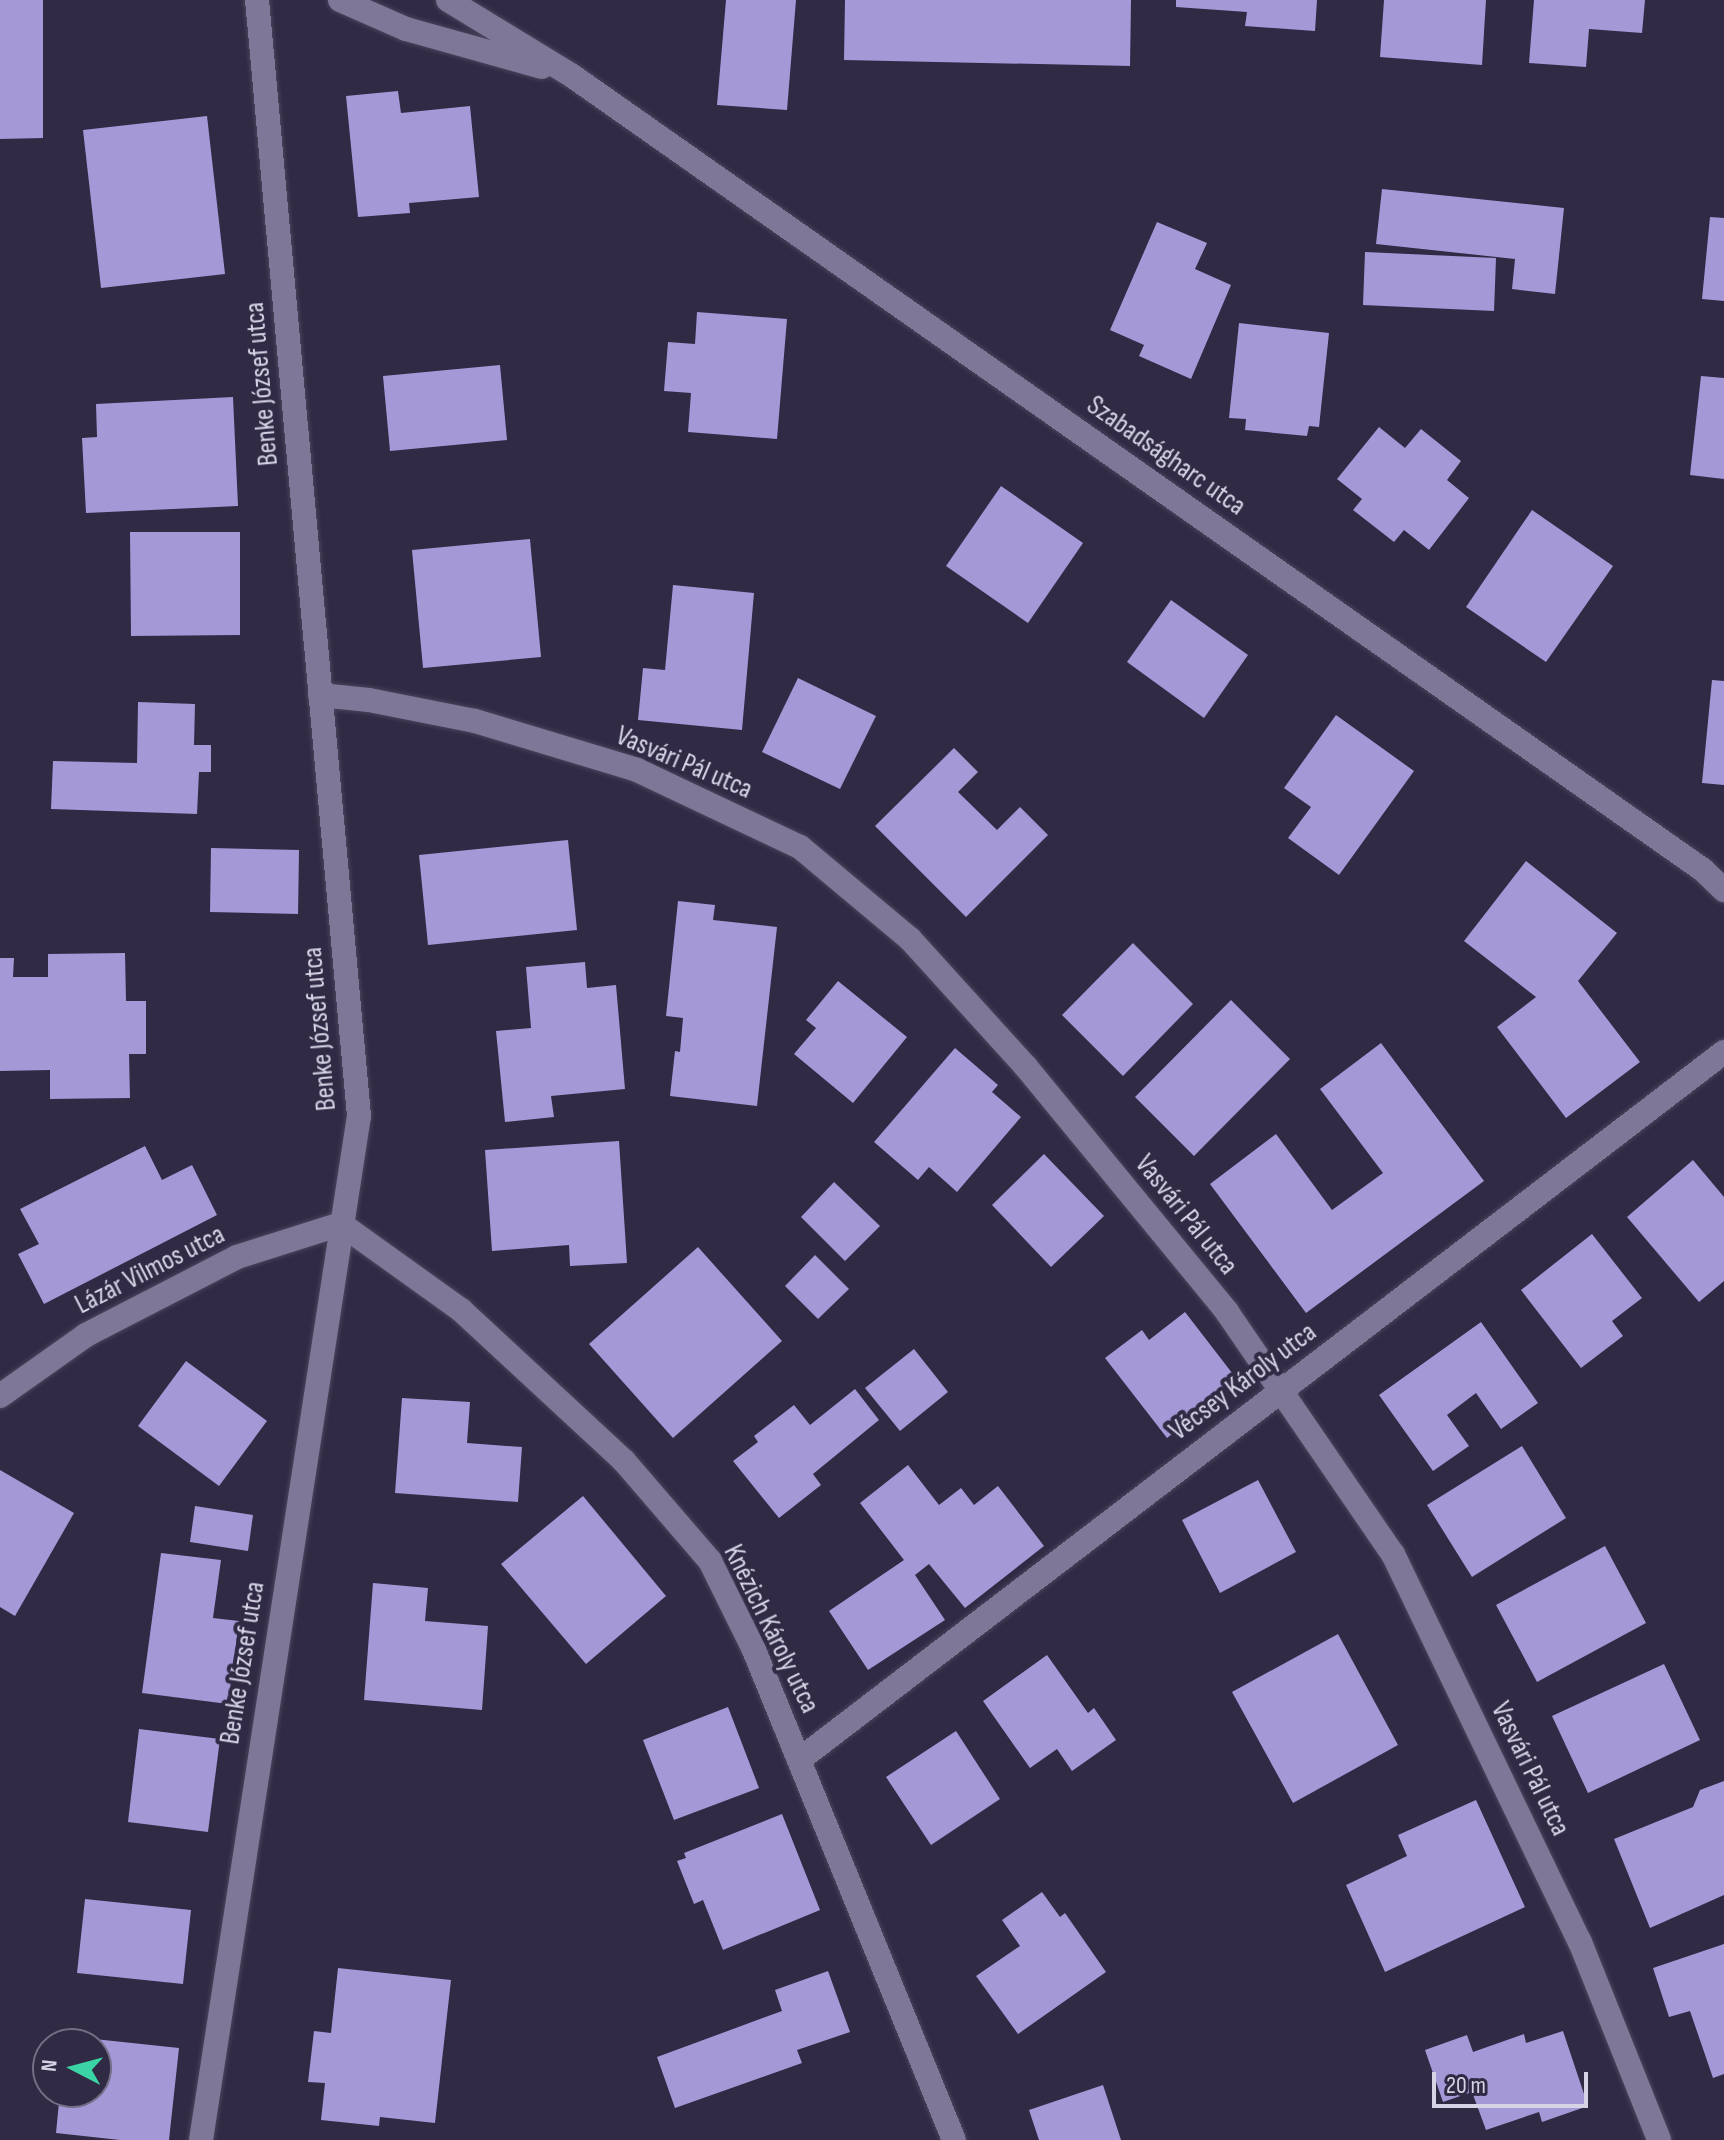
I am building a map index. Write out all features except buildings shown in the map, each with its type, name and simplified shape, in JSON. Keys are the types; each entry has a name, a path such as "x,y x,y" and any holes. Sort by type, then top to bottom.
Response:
{"street":[{"name":"Benke József utca","path":"201,2140 359,1116 257,0"},
{"name":"Szabadságharc utca","path":"340,0 406,29 571,75"},
{"name":"Szabadságharc utca","path":"448,0 571,75 1703,870 1724,890"},
{"name":"Vasvári Pál utca","path":"320,695 369,700 475,721 637,770 800,847 910,939 1026,1067 1227,1312 1393,1554 1580,1942 1659,2140"},
{"name":"Vécsey Károly utca","path":"799,1760 1724,1052"},
{"name":"Lázár Vilmos utca","path":"0,1396 86,1335 237,1257 341,1224"},
{"name":"Knézich Károly utca","path":"341,1224 461,1310 624,1461 710,1561 754,1650 954,2140"}]}
